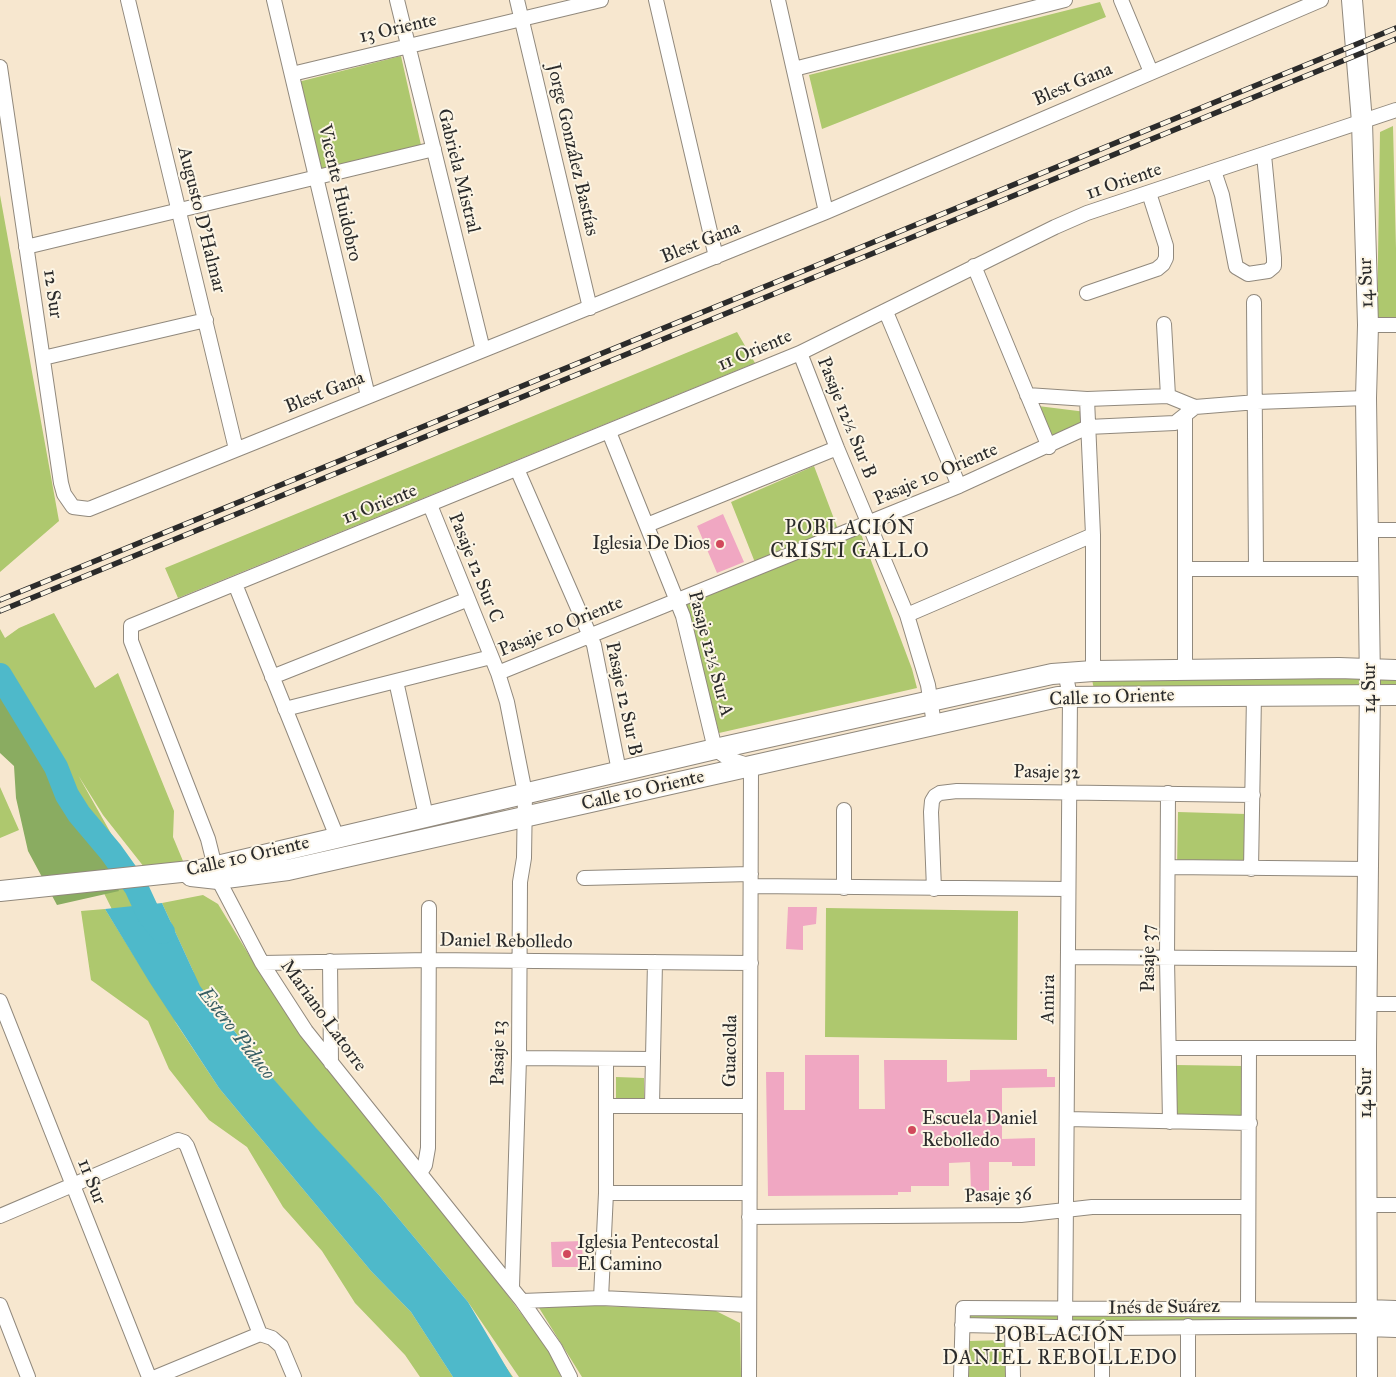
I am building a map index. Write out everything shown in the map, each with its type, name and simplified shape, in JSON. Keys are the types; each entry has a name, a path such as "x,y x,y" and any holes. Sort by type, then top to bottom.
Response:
{"main road":[{"name":"14 Sur","path":"1352,0 1362,122 1368,325 1366,398 1370,695 1366,1048 1367,1377"},
{"name":"Calle 10 Oriente","path":"0,892 174,874 197,878 337,837 715,749 1065,672 1396,670"},
{"name":"Calle 10 Oriente","path":"216,872 252,877 288,870 1039,700 1070,696 1396,695"},
{"path":"1367,1318 1396,1311"},
{"path":"1367,1318 1396,1327"}],"street":[{"name":"Augusto D'Halmar","path":"128,0 236,449"},
{"name":"Vicente Huidobro","path":"274,0 368,396"},
{"name":"Gabriela Mistral","path":"397,0 483,350"},
{"name":"Jorge González Bastías","path":"517,0 590,308"},
{"name":"13 Oriente","path":"292,74 601,0"},
{"path":"656,0 716,257"},
{"path":"778,0 826,212"},
{"path":"794,70 1065,0"},
{"path":"1121,0 1151,72"},
{"name":"Blest Gana","path":"89,509 826,212 1321,0"},
{"name":"12 Sur","path":"0,66 64,494 73,506 89,509"},
{"name":"11 Oriente","path":"129,630 134,623 517,470 800,353 1055,227 1149,193 1396,110"},
{"path":"26,247 434,149"},
{"path":"1214,171 1222,195 1236,266 1248,274 1268,271 1274,266 1274,258 1264,155"},
{"path":"1087,293 1157,268 1163,264 1166,258 1166,246 1149,193"},
{"path":"974,266 1049,447"},
{"path":"1254,302 1257,402 1256,568"},
{"path":"886,312 959,486"},
{"path":"43,358 206,320"},
{"path":"1164,324 1168,396"},
{"path":"1368,325 1396,325"},
{"name":"Pasaje 12½ Sur B","path":"800,353 837,448 907,615 924,668 934,724"},
{"name":"Pasaje 10 Oriente","path":"1027,395 1087,399 1168,396 1190,411"},
{"name":"Pasaje 10 Oriente","path":"498,673 869,524 1049,447 1088,427 1174,423 1190,411 1257,402 1366,398"},
{"path":"1087,399 1094,535 1093,671"},
{"path":"1185,670 1185,569 1190,411"},
{"name":"Pasaje 12½ Sur A","path":"609,432 678,600 687,629 715,749"},
{"path":"647,525 837,448"},
{"name":"Pasaje 12 Sur B","path":"517,470 590,635 597,655 620,771"},
{"name":"Pasaje 12 Sur C","path":"430,505 466,600 498,673 507,702 525,793 523,818"},
{"path":"1369,530 1396,530"},
{"path":"907,615 1094,535"},
{"path":"1185,569 1368,569"},
{"path":"235,584 337,837"},
{"path":"272,677 466,600"},
{"name":"Mariano Latorre","path":"129,630 131,641 208,839 216,872 262,963 302,1025 522,1300 551,1341 570,1377"},
{"path":"285,709 491,657"},
{"name":"Amira","path":"1065,672 1070,696 1065,1327"},
{"path":"396,681 426,816"},
{"path":"1251,869 1254,695"},
{"path":"715,749 729,759 751,766"},
{"name":"Guacolda","path":"749,1377 748,1193 751,766"},
{"name":"Pasaje 32","path":"934,890 931,824 932,801 935,796 957,791 1253,795"},
{"name":"Pasaje 37","path":"1168,793 1167,959 1170,1122"},
{"path":"844,810 844,888"},
{"name":"Pasaje 13","path":"512,1288 519,1058 518,960 523,818"},
{"path":"1168,867 1369,869"},
{"path":"584,878 751,880 844,888 934,890 1068,889"},
{"path":"420,1173 425,1165 428,1148 429,908"},
{"path":"1068,957 1367,959"},
{"name":"Daniel Rebolledo","path":"262,963 428,960 751,963"},
{"path":"330,961 332,1063"},
{"path":"652,1105 654,962"},
{"name":"11 Sur","path":"0,1001 149,1377"},
{"path":"1367,1004 1396,1004"},
{"path":"1169,1048 1366,1048"},
{"path":"1248,1309 1249,1049"},
{"path":"519,1058 653,1058"},
{"path":"601,1298 606,1193 606,1059"},
{"path":"606,1106 749,1106"},
{"path":"1067,1119 1250,1123"},
{"path":"0,1216 178,1140 188,1146 260,1334"},
{"path":"606,1193 748,1193"},
{"path":"1366,1205 1396,1205"},
{"name":"Pasaje 36","path":"749,1218 1021,1215 1092,1207 1248,1207"},
{"path":"522,1300 601,1298 749,1305"},
{"path":"0,1305 28,1377"},
{"name":"Inés de Suárez","path":"962,1308 1248,1309 1367,1318 1102,1328 962,1325 962,1308"},
{"path":"961,1377 962,1325"},
{"path":"1012,1326 1013,1377"},
{"path":"1188,1326 1188,1377"},
{"path":"1102,1328 1102,1377"},
{"path":"156,1377 180,1372 260,1334 272,1338 280,1346 294,1377"}],"green space":[{"path":"1100,2 1106,17 822,129 809,75"},
{"path":"401,56 421,145 318,171 298,82"},
{"path":"1393,126 1396,321 1377,319 1380,132"},
{"path":"0,195 59,521 0,572"},
{"path":"737,332 755,363 178,598 165,568"},
{"path":"1038,406 1086,412 1084,427 1049,443"},
{"path":"814,466 839,532 756,565 731,502"},
{"path":"861,534 912,669 917,688 719,733 685,601"},
{"path":"54,613 95,688 118,673 174,811 173,837 183,861 148,872 103,815 78,775 156,913 194,973 162,903 203,895 218,904 260,973 309,1044 490,1272 547,1348 561,1377 519,1377 468,1302 379,1195 346,1161 450,1286 513,1377 469,1377 174,1020 219,1088 371,1271 411,1312 453,1377 420,1377 405,1355 355,1303 322,1251 283,1207 247,1147 209,1120 169,1069 148,1021 91,980 81,911 105,909 139,964 0,683 0,629 5,638 19,628","holes":["211,1000 251,1053 295,1105 228,1028"]},
{"path":"1091,675 1396,675 1396,692 1095,694"},
{"path":"0,688 18,711 65,803 104,858 119,891 57,905 28,851 16,798 14,766 0,753"},
{"path":"0,787 19,830 0,838"},
{"path":"1178,812 1246,814 1245,870 1177,868"},
{"path":"826,908 1018,911 1017,1040 825,1037"},
{"path":"1176,1065 1244,1066 1243,1122 1175,1121"},
{"path":"616,1077 644,1078 644,1105 616,1105"},
{"path":"536,1303 716,1311 740,1323 741,1377 582,1377"},
{"path":"964,1313 1396,1315 1396,1330 964,1329"},
{"path":"1007,1340 1008,1377 968,1377 969,1341"}],"water":[{"path":"162,903 200,986 251,1053 316,1128 379,1195 468,1302 512,1377 453,1377 411,1312 371,1271 219,1088 150,983 105,909"}],"building":[{"name":"Iglesia De Dios","path":"723,514 744,562 717,573 697,526"},
{"path":"788,907 817,907 816,924 803,926 803,950 786,949"},
{"name":"Escuela Daniel Rebolledo","path":"805,1055 859,1055 859,1109 885,1109 884,1060 947,1060 947,1082 970,1081 970,1070 1047,1069 1047,1077 1055,1077 1055,1087 1002,1088 1002,1139 1035,1138 1035,1166 1012,1166 1012,1162 989,1162 989,1191 971,1191 970,1162 949,1163 949,1186 911,1186 911,1192 898,1192 898,1195 768,1196 766,1072 784,1072 784,1110 805,1110"},
{"name":"Iglesia Pentecostal El Camino","path":"582,1241 583,1267 552,1267 551,1242"}],"waterway":[{"name":"Estero Piduco","path":"0,675 56,767 67,795 79,814 111,852 136,887 149,915 163,932"}],"railway":[{"path":"0,600 1396,28"},
{"path":"0,611 1396,39"}],"place":[{"name":"Iglesia De Dios","path":"720,544"},
{"name":"Escuela Daniel Rebolledo","path":"912,1130"},
{"name":"Iglesia Pentecostal El Camino","path":"567,1254"}],"district":[{"name":"POBLACIÓN CRISTI GALLO","path":"850,540"},
{"name":"POBLACIÓN DANIEL REBOLLEDO","path":"1060,1348"}]}
